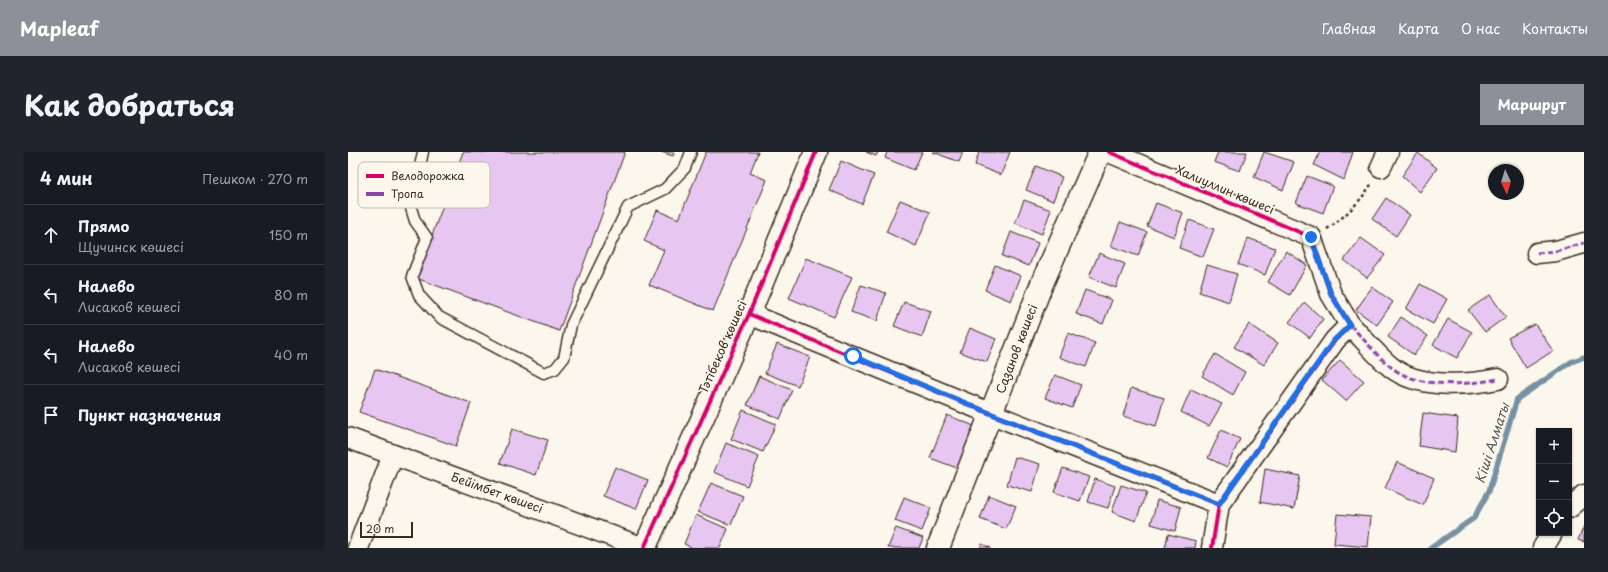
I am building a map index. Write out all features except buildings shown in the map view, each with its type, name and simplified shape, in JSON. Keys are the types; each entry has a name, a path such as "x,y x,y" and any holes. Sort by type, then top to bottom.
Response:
{"street":[{"name":"Тәтібеков көшесі","path":"645,548 749,314 816,152"},
{"name":"Сазанов көшесі","path":"938,548 992,414 1043,281 1100,152"},
{"name":"Халиуллин көшесі","path":"1110,152 1311,237"},
{"path":"1311,237 1331,294 1350,325 1392,368 1403,374 1433,383 1471,384 1498,379"},
{"path":"1537,253 1556,251 1584,242"},
{"path":"749,314 992,414 1219,504"},
{"path":"1212,548 1219,504 1334,340 1350,325"},
{"name":"Бейімбет көшесі","path":"348,438 645,548"},
{"path":"358,548 393,455"},
{"path":"1572,505 1584,495"},
{"path":"1543,548 1550,536"}],"lane":[{"path":"421,162 423,152"},
{"path":"410,208 415,221 427,238 412,276 419,294 439,317 544,373 555,369 564,358 571,325 628,207 665,189 685,168 691,152"}],"path":[{"path":"1311,237 1322,232 1348,214 1362,199 1385,159"}],"waterway":[{"name":"Кіші Алматы","path":"1431,548 1474,518 1489,491 1517,399 1571,362 1584,357"}],"marked path":[{"path":"1537,253 1556,251 1584,243"},
{"path":"1350,325 1391,367 1402,374 1415,379 1443,384 1472,383 1498,379"}],"cycle path":[{"path":"644,548 749,314 816,152"},
{"path":"1109,152 1311,237 1331,294 1350,325 1335,340 1219,504 1212,548"},
{"path":"749,314 992,414 1219,504"}],"route":[{"path":"853,356 992,414 1201,495 1219,504 1334,340 1350,325 1331,294 1311,237"}]}
